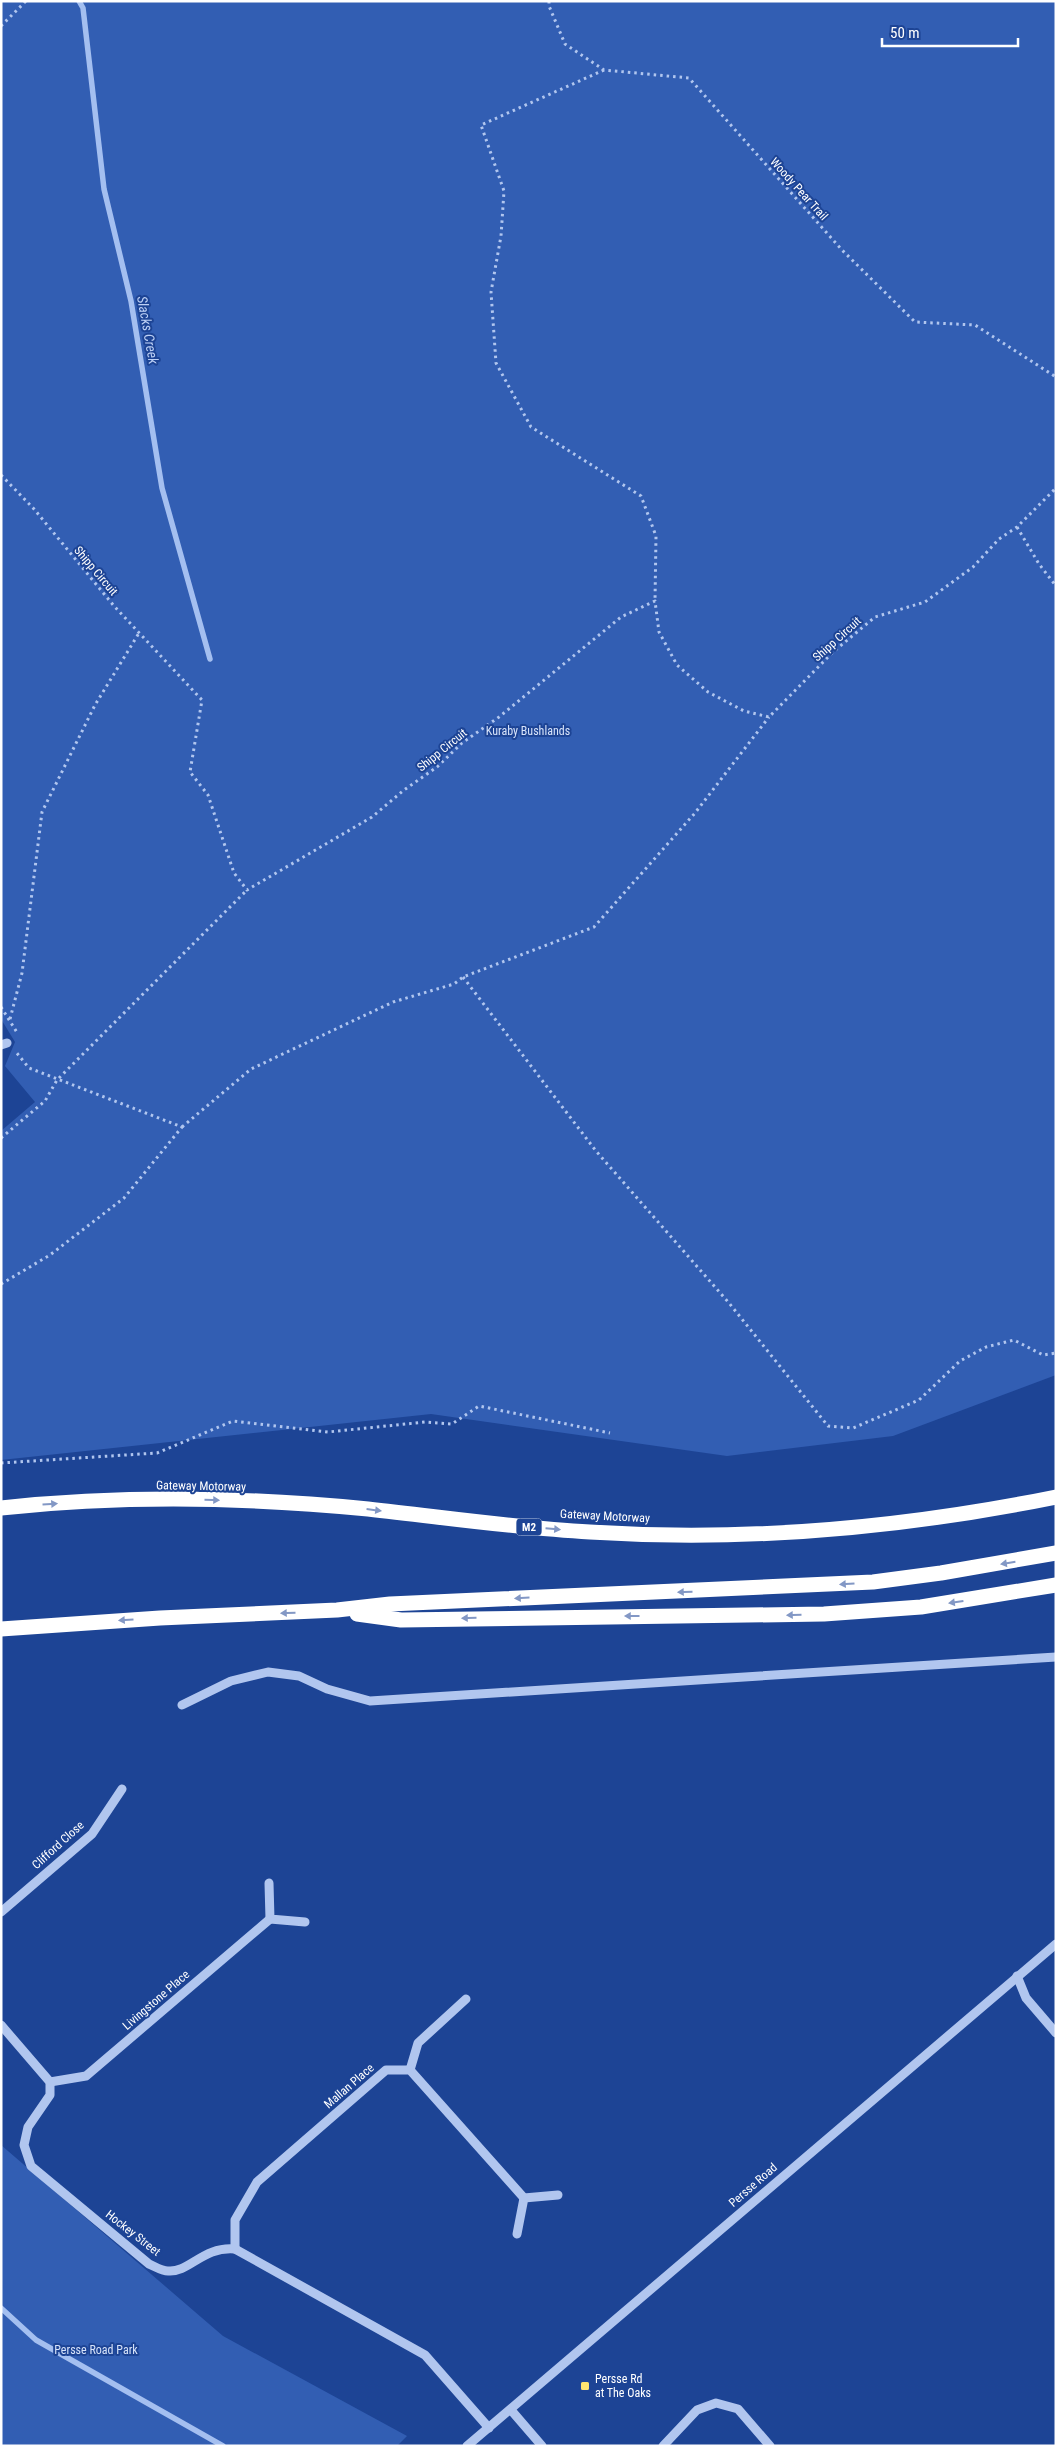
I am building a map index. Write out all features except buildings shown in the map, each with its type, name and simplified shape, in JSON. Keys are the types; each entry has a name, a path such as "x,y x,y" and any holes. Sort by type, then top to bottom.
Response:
{"highway":[{"name":"Gateway Motorway","path":"1,1508 113,1500 210,1500 367,1509 591,1532 767,1534 922,1521 1056,1497"},
{"path":"1,1629 160,1618 336,1610 390,1604 873,1582 950,1572 1056,1553"},
{"path":"336,1610 401,1620 824,1614 921,1607 1056,1585"}],"street":[{"path":"182,1705 231,1681 268,1672 299,1676 327,1689 370,1701 1056,1657"},
{"name":"Clifford Close","path":"1,1912 92,1834 122,1788"},
{"path":"269,1884 270,1919 305,1922"},
{"name":"Livingstone Place","path":"50,2082 86,2076 270,1919"},
{"name":"Persse Road","path":"467,2446 1056,1944"},
{"path":"1017,1976 1026,1998 1056,2033"},
{"path":"466,1999 418,2043 410,2070 524,2198"},
{"path":"1,2025 50,2082"},
{"name":"Mallan Place","path":"235,2249 235,2220 257,2182 386,2070 410,2070"},
{"name":"Hockey Street","path":"50,2082 50,2095 28,2128 24,2145 32,2166 149,2264 168,2271 184,2267 204,2254 221,2247 235,2249"},
{"path":"524,2198 558,2195"},
{"path":"517,2234 524,2198"},
{"path":"235,2249 425,2355 489,2428"},
{"path":"663,2446 696,2410 716,2403 738,2409 770,2446"},
{"path":"511,2410 542,2446"}],"path":[{"path":"1,26 26,1"},
{"name":"Woody Pear Trail","path":"549,1 549,6 565,44 604,70 689,78 842,250 915,322 975,325 1056,378"},
{"path":"604,70 481,125 504,191 502,236 491,292 496,363 531,427 641,496 656,536 655,601 659,632 677,665 708,692 744,712 769,717"},
{"name":"Shipp Circuit","path":"1,475 34,509 82,569 202,700 190,772 208,795 234,873 247,890 372,817 404,790 437,767 462,744 499,717 621,616 655,601"},
{"name":"Shipp Circuit","path":"1,1284 50,1255 124,1198 182,1128 251,1069 393,1002 454,984 463,976 594,927 695,813 769,717 833,652 874,617 925,602 973,568 999,539 1017,528 1056,488"},
{"path":"1017,528 1039,564 1056,586"},
{"path":"10,1019 22,972 42,812 95,705 140,633"},
{"path":"1,1138 45,1101 57,1080 247,890"},
{"path":"463,976 596,1151 729,1303 828,1426 853,1428 919,1400 960,1361 986,1347 1014,1340 1043,1355 1056,1353"},
{"path":"1,1007 18,1033 4,1044 29,1068 182,1128"},
{"path":"1,1463 156,1453 233,1421 328,1432 425,1422 452,1424 479,1406 610,1433"}],"green space":[{"name":"Kuraby Bushlands","path":"1,1 1056,1 1056,1375 893,1436 727,1456 431,1414 1,1460 1,1131 35,1102 5,1066 15,1042 1,1019"},
{"name":"Persse Road Park","path":"1,2145 223,2336 407,2436 397,2446 1,2446"}],"waterway":[{"name":"Slacks Creek","path":"79,1 83,8 104,189 131,301 162,488 210,659"},
{"path":"1,2308 36,2340 223,2446"}],"place":[{"name":"Persse Rd at The Oaks","path":"585,2386"}]}
